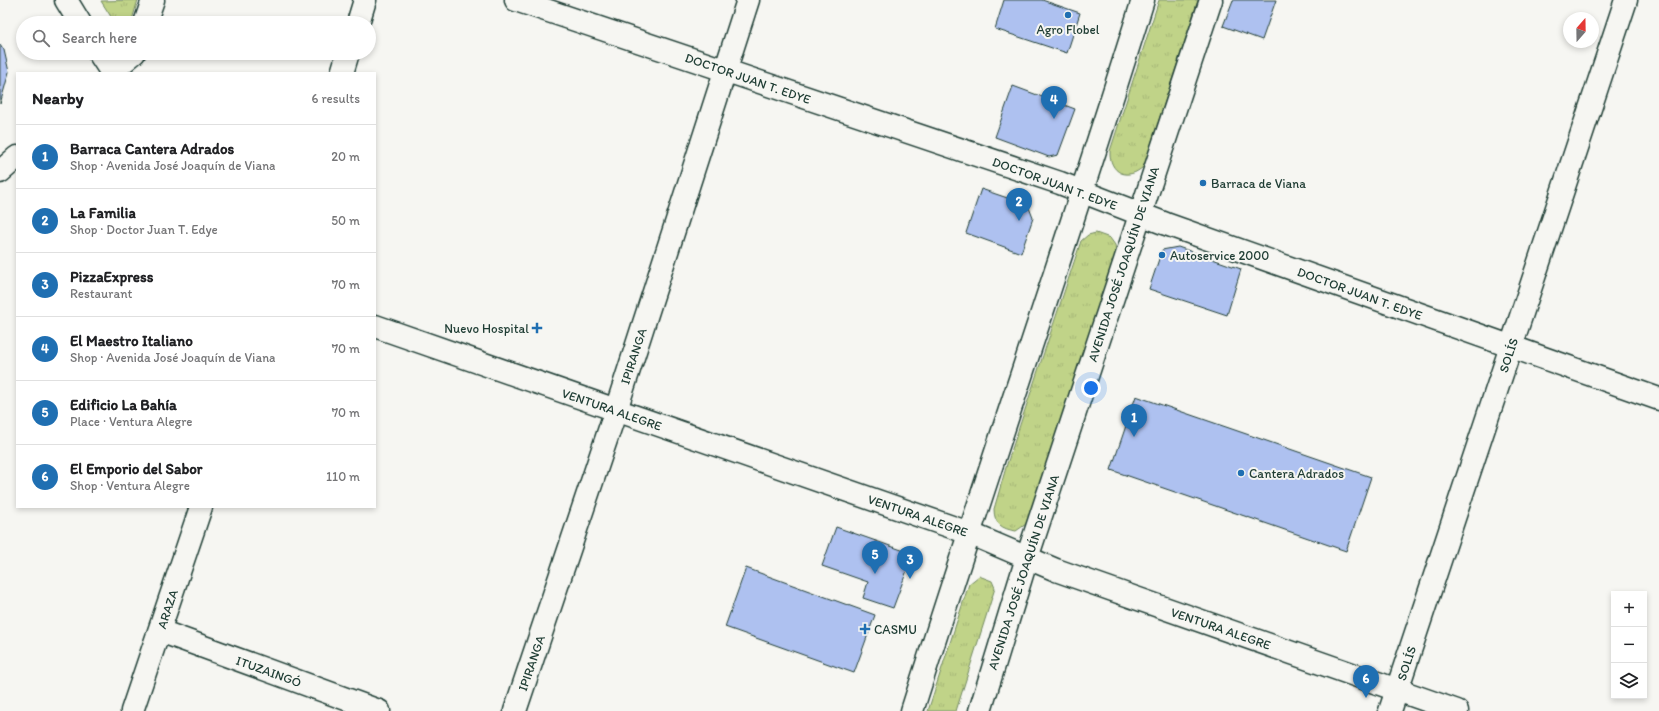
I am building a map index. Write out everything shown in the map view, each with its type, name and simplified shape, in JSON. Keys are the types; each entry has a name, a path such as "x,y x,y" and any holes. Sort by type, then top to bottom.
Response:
{"street":[{"path":"147,16 153,0"},
{"path":"360,16 365,0"},
{"name":"DOCTOR JUAN T. EDYE","path":"516,0 1083,192 1510,347 1659,399"},
{"name":"IPIRANGA","path":"515,711 616,410 748,0"},
{"path":"912,711 969,533 1083,192 1143,0"},
{"name":"AVENIDA JOSÉ JOAQUÍN DE VIANA","path":"980,711 1027,558 1139,213 1211,0"},
{"name":"SOLÍS","path":"1390,711 1626,0"},
{"path":"69,1 76,16"},
{"path":"103,60 110,72"},
{"path":"112,72 126,60"},
{"path":"342,72 346,60"},
{"path":"0,172 16,158"},
{"name":"VENTURA ALEGRE","path":"376,326 969,533 1056,570 1457,711"},
{"name":"ARAZA","path":"132,711 160,632 201,508"},
{"name":"ITUZAINGÓ","path":"160,632 379,711"}],"green space":[{"path":"138,0 133,16 111,16 101,1"},
{"path":"1159,0 1198,0 1144,166 1132,174 1121,173 1116,170 1113,165 1110,151"},
{"path":"1096,233 1110,238 1115,245 1116,254 1029,522 1016,531 1007,529 997,522 994,509 1007,464 1081,241 1088,235"},
{"path":"979,576 992,581 995,588 956,711 928,711 969,584"}],"building":[{"path":"1004,0 1042,0 1080,13 1067,53 995,29"},
{"path":"1233,0 1276,0 1262,40 1223,26"},
{"path":"0,44 4,50 9,72 0,104"},
{"path":"1013,86 1075,109 1058,155 1049,157 995,137"},
{"path":"981,189 1028,205 1033,218 1021,253 966,233"},
{"path":"1178,247 1241,269 1227,315 1149,289 1162,250"},
{"name":"Cantera Adrados","path":"1136,396 1371,477 1346,551 1111,470"},
{"path":"836,527 913,554 893,608 863,598 868,582 822,566"},
{"path":"746,568 875,615 854,673 725,627"}],"place":[{"name":"Agro Flobel","path":"1068,15"},
{"name":"El Maestro Italiano","path":"1054,119"},
{"name":"Barraca de Viana","path":"1203,183"},
{"name":"La Familia","path":"1019,221"},
{"name":"Autoservice 2000","path":"1162,255"},
{"name":"Nuevo Hospital","path":"537,328"},
{"name":"Barraca Cantera Adrados","path":"1134,437"},
{"name":"Cantera Adrados","path":"1241,473"},
{"name":"Edificio La Bahía","path":"875,574"},
{"name":"PizzaExpress","path":"910,579"},
{"name":"CASMU","path":"865,629"},
{"name":"El Emporio del Sabor","path":"1366,698"}]}
